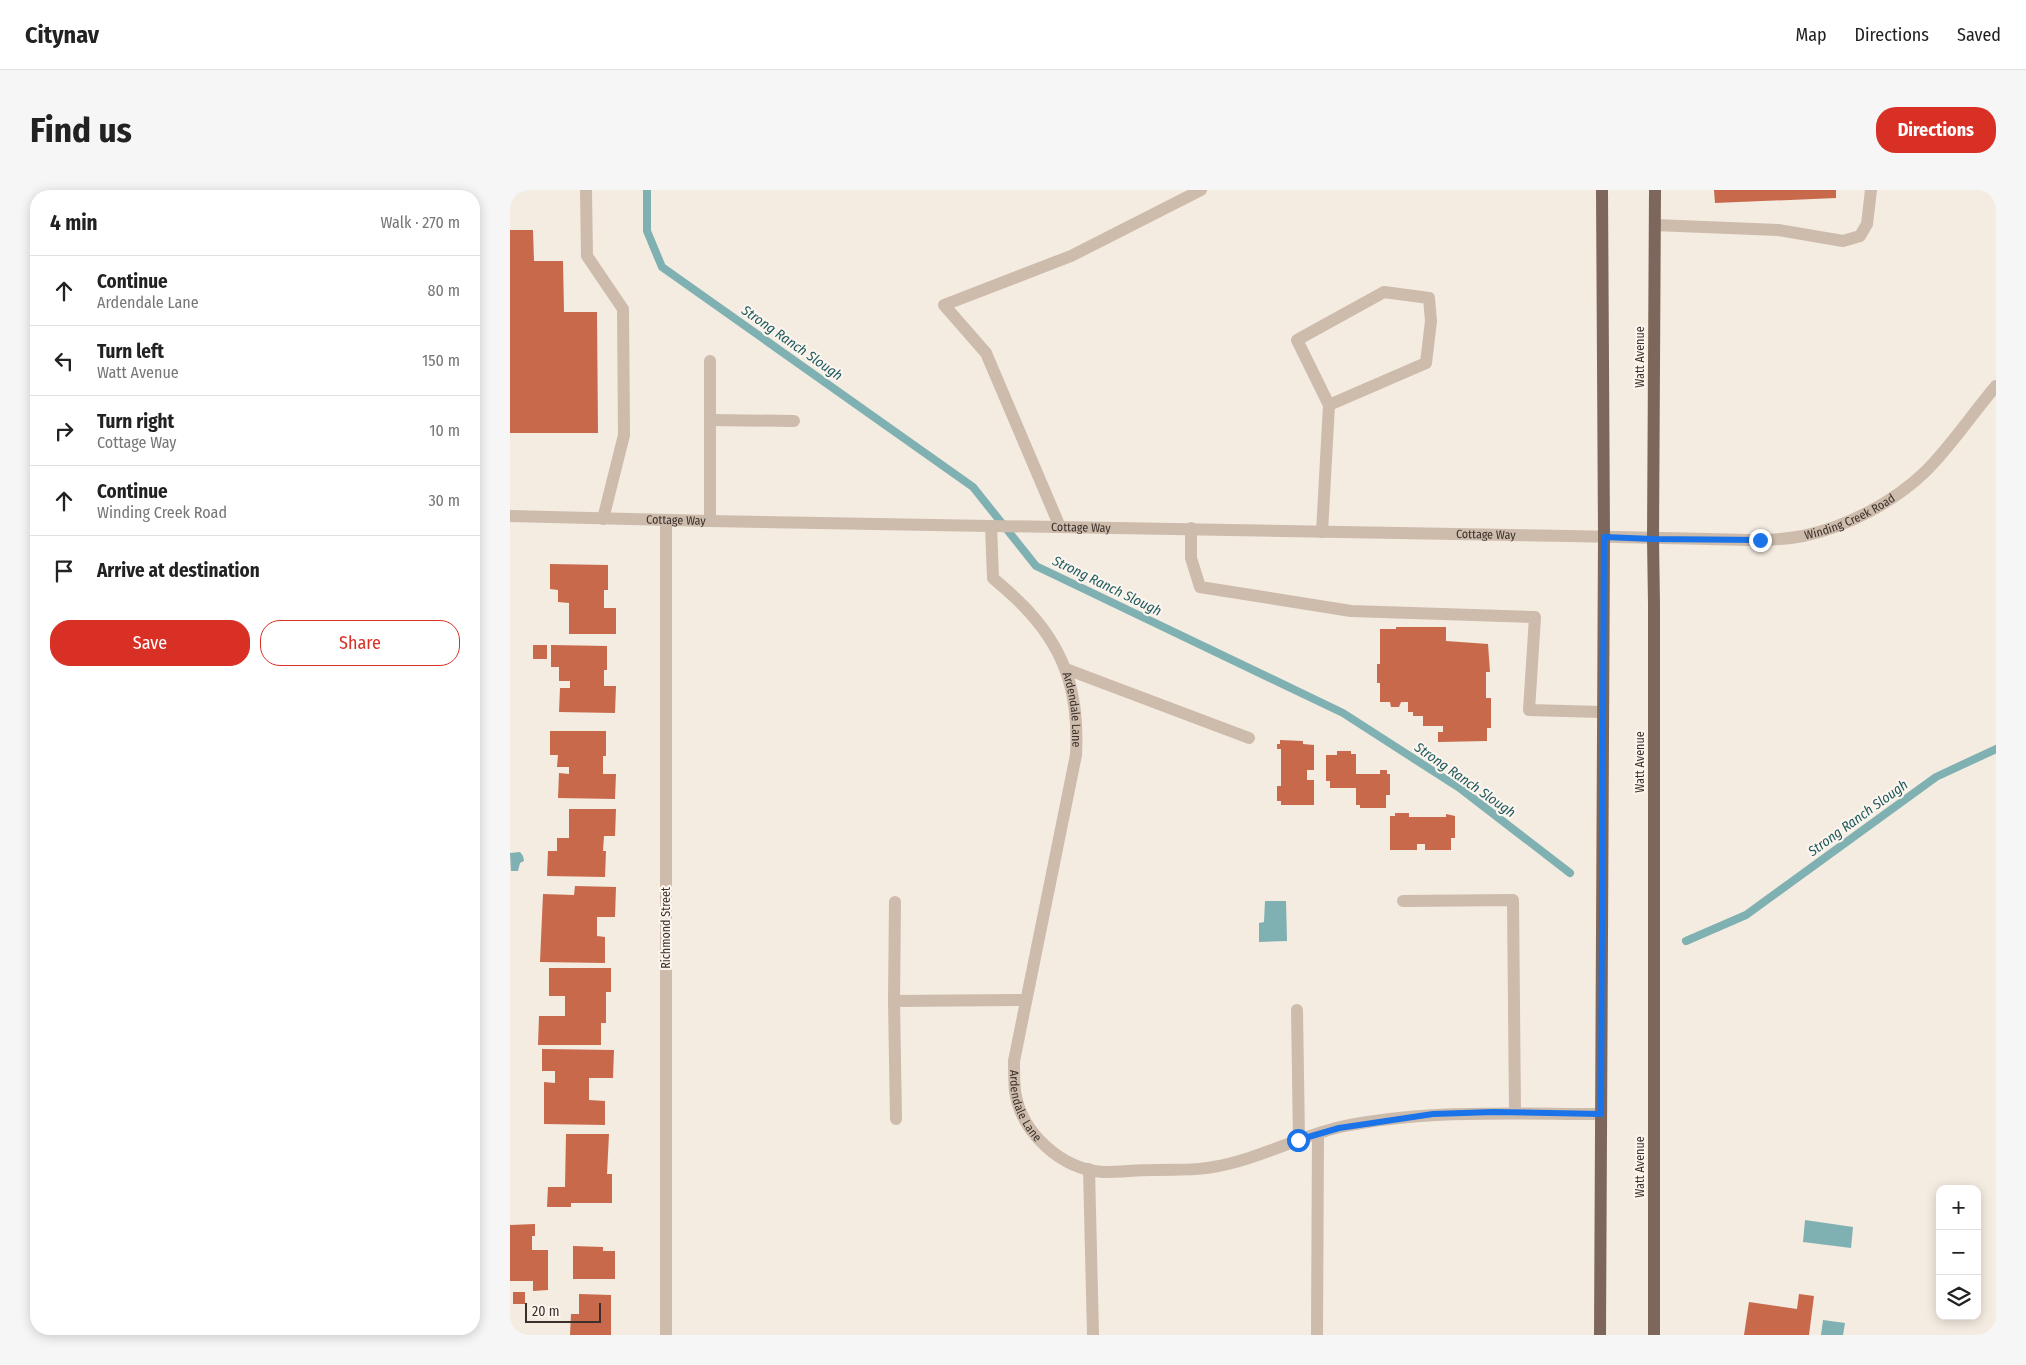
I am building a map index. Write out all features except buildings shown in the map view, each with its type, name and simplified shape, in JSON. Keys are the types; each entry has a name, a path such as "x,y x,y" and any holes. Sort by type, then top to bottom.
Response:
{"main road":[{"path":"1600,1335 1604,537 1602,190"},
{"name":"Watt Avenue","path":"1654,1335 1653,539 1655,190"}],"street":[{"path":"586,190 587,256 622,309 624,435 602,519"},
{"path":"1060,527 986,353 944,305 1071,256 1201,190"},
{"path":"1655,225 1778,230 1843,241 1860,236 1867,224 1871,190"},
{"path":"1322,532 1328,405 1296,340 1384,292 1429,298 1431,321 1426,363 1328,405"},
{"path":"710,361 710,521"},
{"name":"Winding Creek Road","path":"1653,539 1760,540 1803,536 1838,525 1876,507 1907,487 1926,470 1996,386"},
{"path":"710,420 794,421"},
{"name":"Cottage Way","path":"510,516 1042,527 1191,528 1653,539"},
{"name":"Richmond Street","path":"666,520 666,1335"},
{"name":"Ardendale Lane","path":"991,526 993,578 1029,612 1044,630 1066,669 1074,694 1078,726 1076,755 1014,1061 1015,1093 1024,1119 1040,1142 1060,1158 1077,1166 1102,1172 1212,1168 1339,1128 1433,1114 1515,1112 1601,1114"},
{"path":"1191,528 1192,558 1200,587 1351,611 1535,617 1529,710 1602,712"},
{"path":"1066,669 1249,738"},
{"path":"1403,901 1513,900 1515,1112"},
{"path":"895,902 896,1119"},
{"path":"894,1001 1026,1000"},
{"path":"1297,1010 1298,1140"},
{"path":"1317,1335 1318,1135"},
{"path":"1090,1169 1093,1335"}],"water":[{"path":"520,852 524,861 520,863 518,871 511,871 510,853"},
{"path":"1265,901 1286,901 1287,941 1259,942 1259,923 1264,922"},
{"path":"1805,1220 1853,1227 1851,1248 1803,1242"},
{"path":"1823,1320 1845,1323 1843,1335 1821,1335"}],"waterway":[{"name":"Strong Ranch Slough","path":"647,190 647,231 662,267 973,487 1036,566 1343,713 1461,789 1570,873"},
{"name":"Strong Ranch Slough","path":"1686,941 1746,915 1936,777 1996,749"}],"route":[{"path":"1298,1140 1339,1128 1433,1114 1493,1112 1601,1114 1604,537 1760,540"}]}
